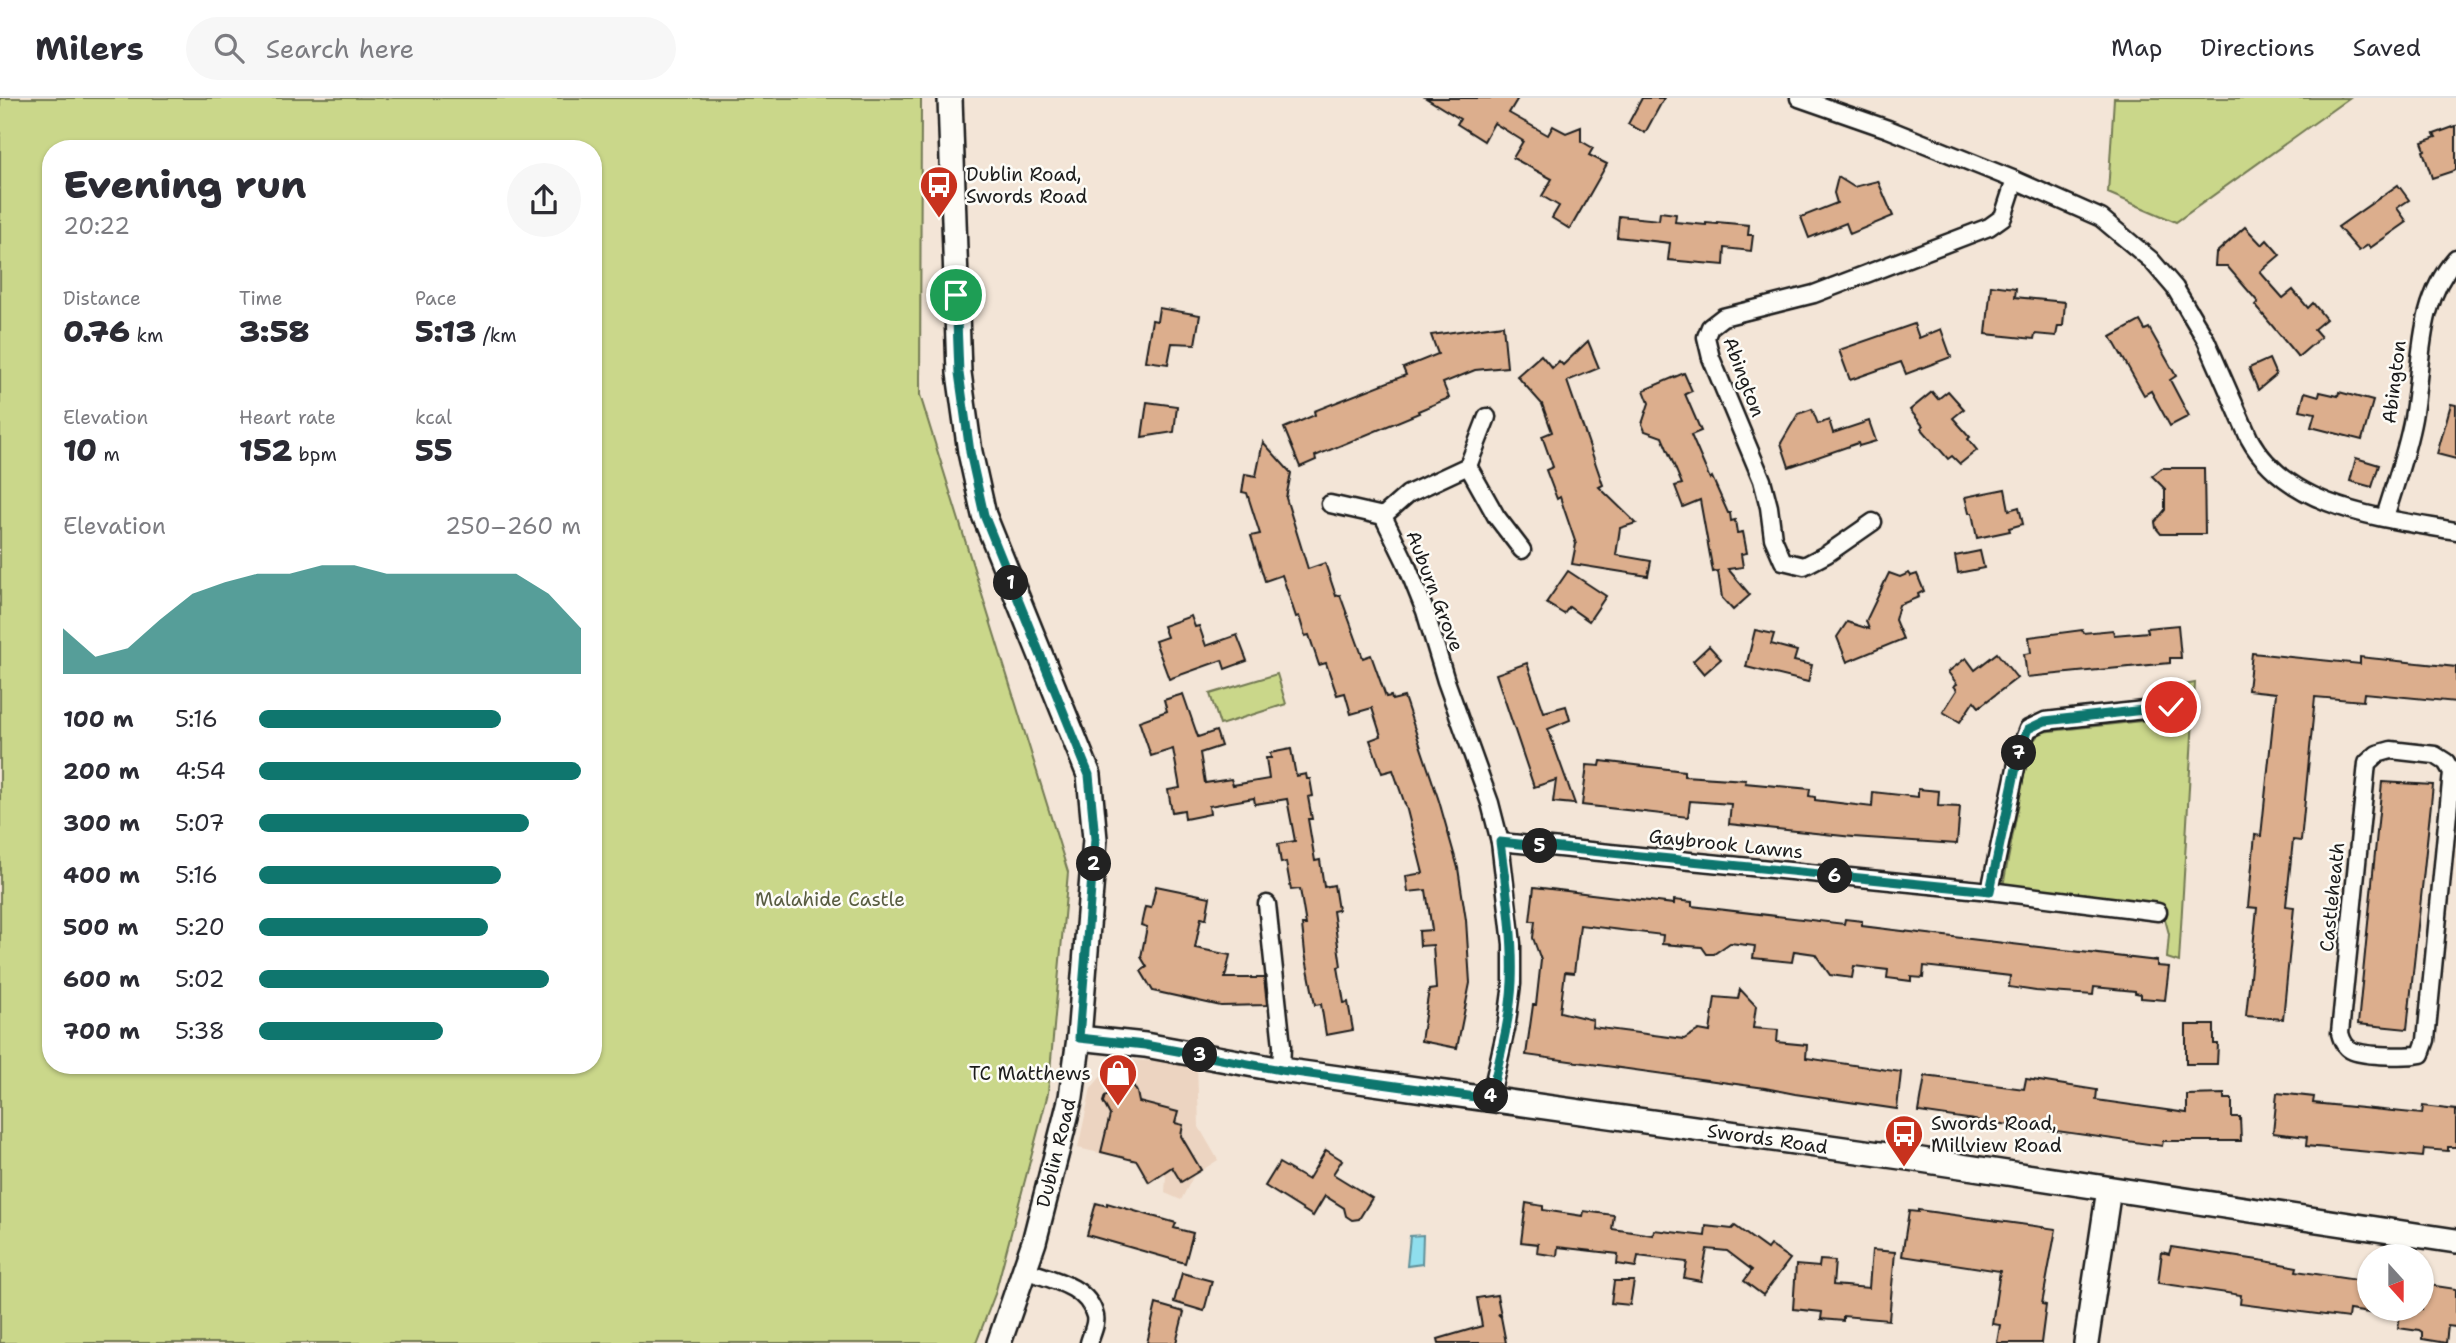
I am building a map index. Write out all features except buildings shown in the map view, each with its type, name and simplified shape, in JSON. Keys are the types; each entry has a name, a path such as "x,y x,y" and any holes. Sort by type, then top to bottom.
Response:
{"main road":[{"name":"Dublin Road","path":"950,98 959,373 970,452 984,515 1089,775 1095,839 1079,1038 1071,1097 1034,1242 999,1343"},
{"name":"Swords Road","path":"1079,1038 1145,1045 1281,1070 2456,1241"},
{"path":"2086,1343 2109,1189"}],"street":[{"path":"1799,98 1888,129 2101,218 2151,260 2175,288 2206,340 2249,438 2270,466 2311,495 2355,511 2456,531"},
{"name":"Abington","path":"1872,522 1827,554 1804,566 1783,561 1773,538 1762,480 1711,358 1706,337 1710,327 1723,317 1814,294 1989,227 2003,217 2015,180"},
{"name":"Abington","path":"2385,517 2413,417 2426,312 2448,267 2456,258"},
{"path":"1487,417 1468,466 1496,516 1522,550"},
{"name":"Auburn Grove","path":"1383,516 1408,494 1468,466"},
{"name":"Auburn Grove","path":"1330,504 1383,516"},
{"name":"Auburn Grove","path":"1383,516 1425,611 1446,681 1490,803 1500,842"},
{"path":"1990,891 2020,749 2028,729 2045,721 2171,707"},
{"name":"Castleheath","path":"2391,750 2435,755 2446,762 2452,772 2447,910 2426,1040 2421,1054 2409,1057 2353,1051 2343,1043 2340,1033 2367,763 2377,754 2391,750"},
{"path":"1490,1099 1506,1029 1512,984 1512,944 1500,842"},
{"name":"Gaybrook Lawns","path":"1500,842 1990,891 2158,912"},
{"path":"1267,904 1282,1046 1281,1070"},
{"path":"1024,1270 1072,1287 1088,1301 1096,1318 1089,1343"}],"shaded area":[{"path":"1127,1060 1197,1062 1199,1127 1218,1160 1194,1175 1181,1200 1165,1193 1166,1176 1151,1165 1078,1148 1091,1088 1105,1072"}],"green space":[{"name":"Malahide Castle","path":"0,98 921,98 920,395 1068,872 1048,1093 995,1294 976,1343 0,1343"},
{"path":"2114,98 2349,98 2176,222 2108,193"},
{"path":"1277,674 1286,704 1220,725 1210,694"},
{"path":"2195,683 2179,962 2167,958 2169,934 2162,908 2003,886 2030,744 2041,732 2169,718 2179,713 2183,699 2179,686"}],"water":[{"path":"1423,1235 1422,1264 1407,1266 1410,1236"}],"place":[{"name":"Dublin Road, Swords Road","path":"939,219"},
{"name":"TC Matthews","path":"1118,1107"},
{"name":"Swords Road, Millview Road","path":"1904,1168"}],"route":[{"path":"956,295 959,373 970,452 984,515 1089,775 1095,839 1079,1038 1145,1045 1281,1070 1490,1099 1506,1029 1512,984 1512,944 1500,842 1990,891 2020,749 2028,729 2045,721 2171,707"}]}
